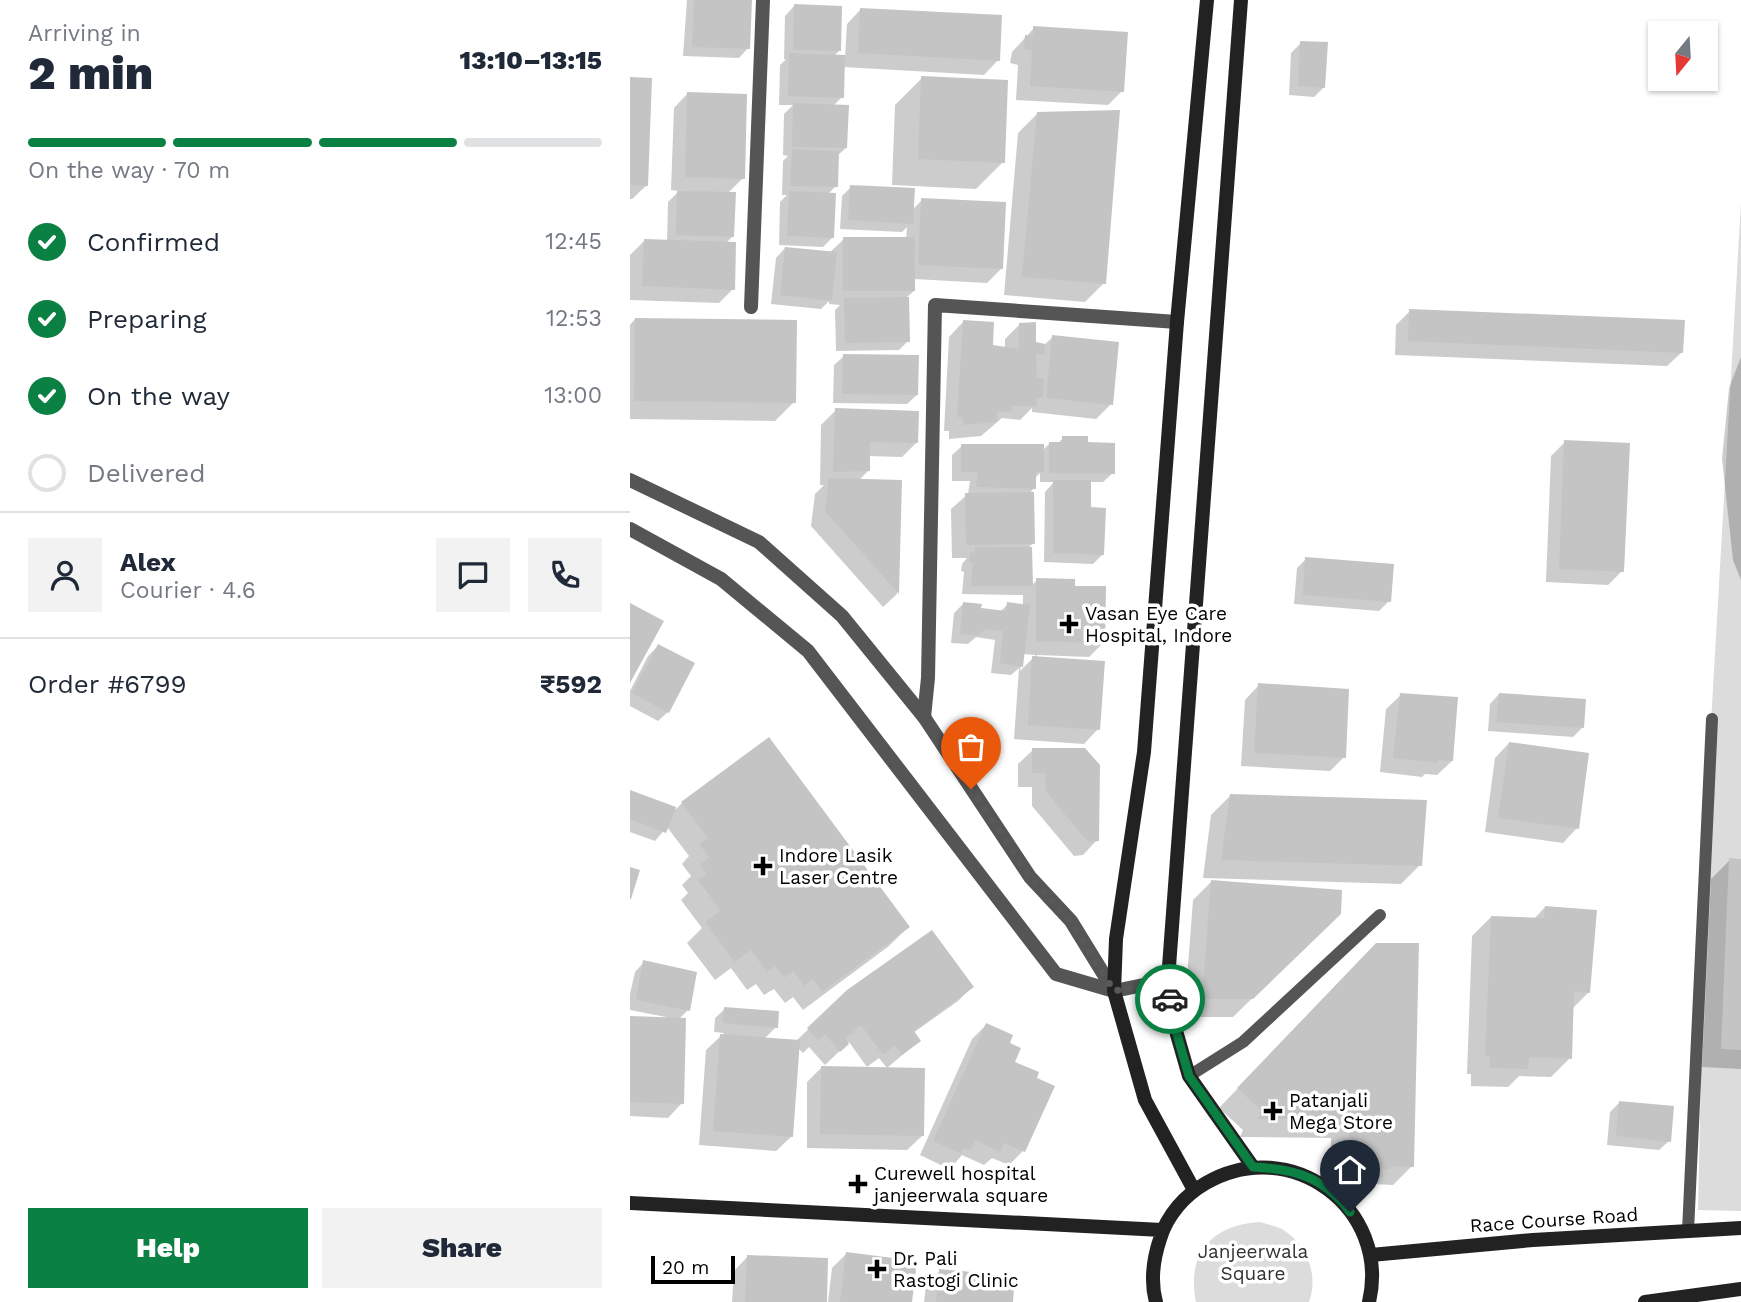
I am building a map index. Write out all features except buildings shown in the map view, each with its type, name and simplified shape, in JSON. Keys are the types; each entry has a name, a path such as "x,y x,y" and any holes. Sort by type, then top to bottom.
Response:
{"main road":[{"path":"1194,1190 1145,1100 1114,991 1116,939 1144,752 1177,322 1207,0"},
{"path":"1241,0 1168,980 1174,1024 1189,1076 1253,1167"},
{"path":"1156,1302 1153,1290 1153,1259 1162,1230 1176,1208 1194,1190 1222,1174 1253,1167 1285,1169 1315,1180 1341,1199 1360,1225 1371,1255 1372,1286 1369,1302"},
{"path":"630,1203 1162,1230"},
{"name":"Race Course Road","path":"1371,1255 1533,1240 1741,1228"},
{"path":"1645,1302 1741,1289"}],"street":[{"path":"751,307 763,0"},
{"path":"924,716 928,678 934,305 1177,322"},
{"path":"630,480 760,542 842,616 924,716 1030,877 1071,922 1114,991"},
{"path":"630,529 721,579 808,651 1056,974 1114,991 1168,980"}],"lane":[{"path":"1688,1231 1712,719"},
{"path":"1189,1076 1243,1042 1380,915"}],"green space":[{"path":"1741,203 1741,1211 1698,1210 1707,793"},
{"name":"Janjeerwala Square","path":"1260,1222 1291,1235 1304,1252 1309,1261 1313,1281 1309,1302 1196,1302 1195,1269 1206,1245 1228,1229"}],"way so far":[{"path":"971,789 1030,877 1071,922 1114,991 1168,980 1170,999"}],"place":[{"name":"Vasan Eye Care Hospital, Indore","path":"1069,624"},
{"name":"Indore Lasik Laser Centre","path":"763,866"},
{"name":"Patanjali Mega Store","path":"1273,1111"},
{"name":"Curewell hospital janjeerwala square","path":"858,1184"},
{"name":"Dr. Pali Rastogi Clinic","path":"877,1269"}],"route":[{"path":"1170,999 1174,1024 1189,1076 1253,1167 1285,1169 1315,1180 1341,1199 1350,1212"}]}
